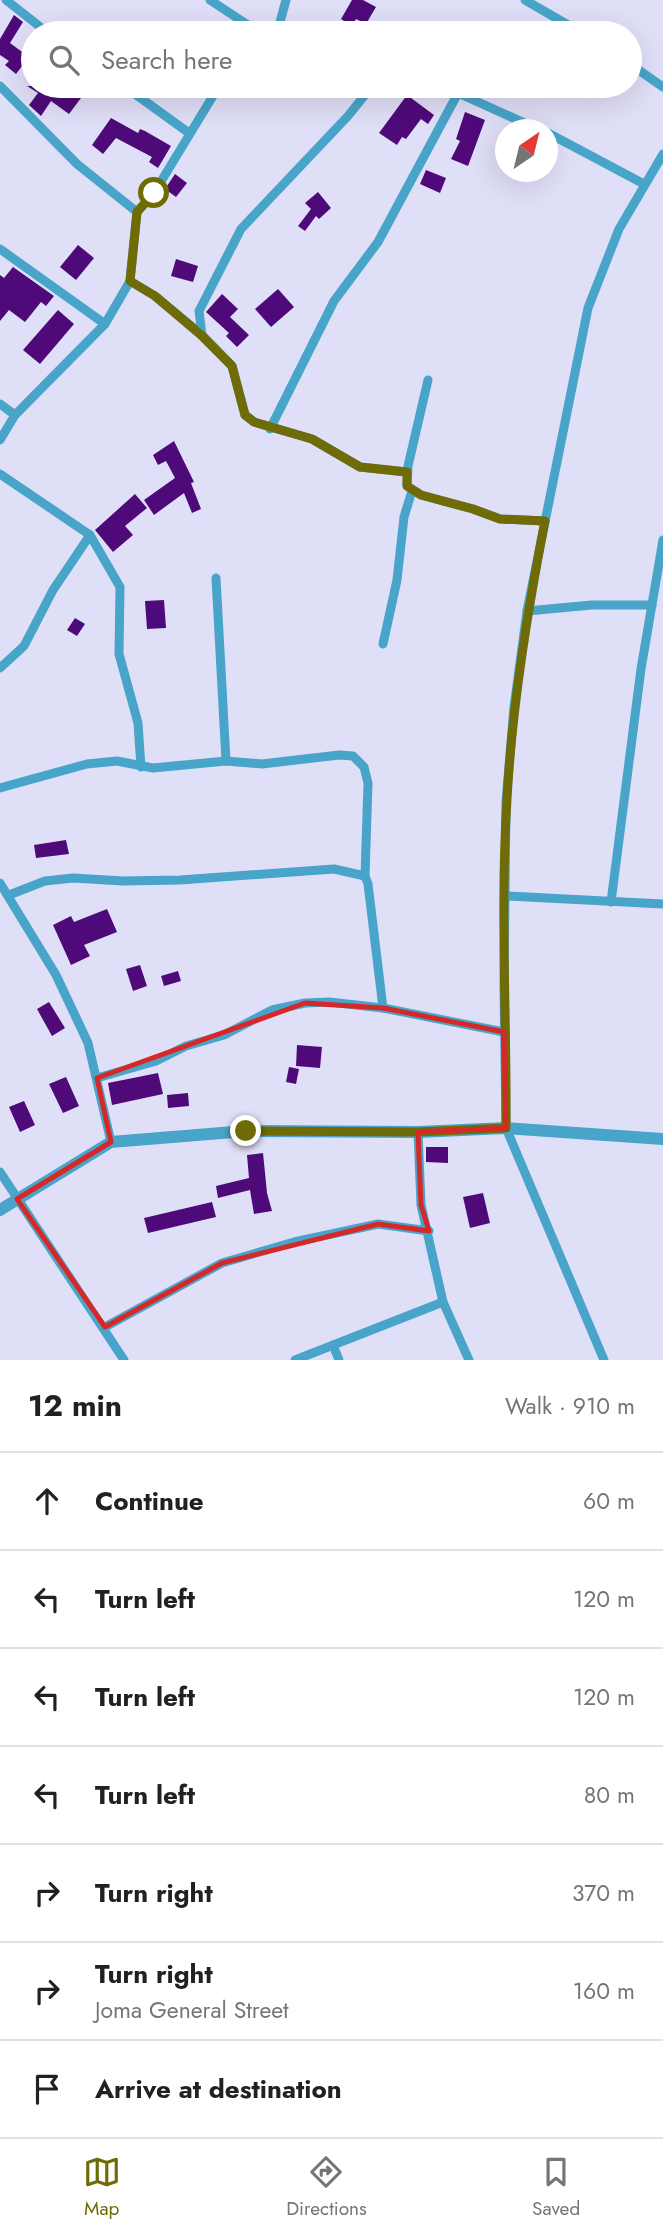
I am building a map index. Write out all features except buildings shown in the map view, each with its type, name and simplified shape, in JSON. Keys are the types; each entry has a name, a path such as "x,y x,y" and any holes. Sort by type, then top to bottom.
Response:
{"street":[{"path":"6,0 33,21"},
{"path":"210,0 239,21"},
{"path":"279,21 286,0"},
{"path":"525,0 561,21"},
{"path":"642,72 663,87"},
{"path":"0,86 77,164 137,212"},
{"path":"141,98 189,132"},
{"path":"0,440 15,415 105,324 130,281 137,212 154,193 211,98"},
{"path":"201,335 199,311 241,229 362,98"},
{"path":"270,429 334,301 378,242 455,98"},
{"path":"469,98 516,119"},
{"path":"558,138 644,184"},
{"path":"604,1360 506,1128 506,802 514,708 527,611 588,307 619,229 663,154"},
{"path":"0,249 105,324"},
{"path":"130,281 155,296 232,366 245,415 270,429 312,439 360,467 407,472"},
{"path":"428,380 405,479 412,491 500,519 545,521"},
{"path":"0,404 15,415"},
{"path":"0,474 90,535 120,587 119,654 138,723 141,767"},
{"path":"383,644 397,580 404,517 412,491"},
{"path":"0,668 24,646 53,590 90,535"},
{"path":"611,902 663,540"},
{"path":"216,578 226,761"},
{"path":"527,611 592,605 652,605"},
{"path":"0,788 87,765 117,761 141,767 226,761 262,764 339,755 353,756 364,767 368,783 365,876 383,1008"},
{"path":"9,895 45,881 73,878 180,880 334,869 365,876"},
{"path":"0,883 56,975 88,1043 111,1142"},
{"path":"506,896 663,904"},
{"path":"97,1078 156,1061 186,1046 224,1035 272,1010 305,1003 329,1002 383,1008 504,1032"},
{"path":"0,1210 111,1142 246,1131 418,1132 506,1128 663,1139"},
{"path":"418,1132 421,1205 443,1302 469,1360"},
{"path":"0,1172 105,1327 124,1360"},
{"path":"105,1327 222,1263 294,1242 378,1224 429,1231"},
{"path":"295,1360 443,1302"},
{"path":"333,1345 339,1360"}],"highlighted area":[{"path":"305,1003 383,1008 504,1032 506,1128 418,1132 421,1205 429,1231 378,1224 222,1263 105,1327 17,1199 111,1142 97,1078"}],"route":[{"path":"154,193 137,212 130,281 155,296 232,366 245,415 270,429 312,439 360,467 407,472 407,486 421,495 500,519 545,521 527,611 514,708 506,802 503,986 506,1128 418,1132 246,1131"}]}
